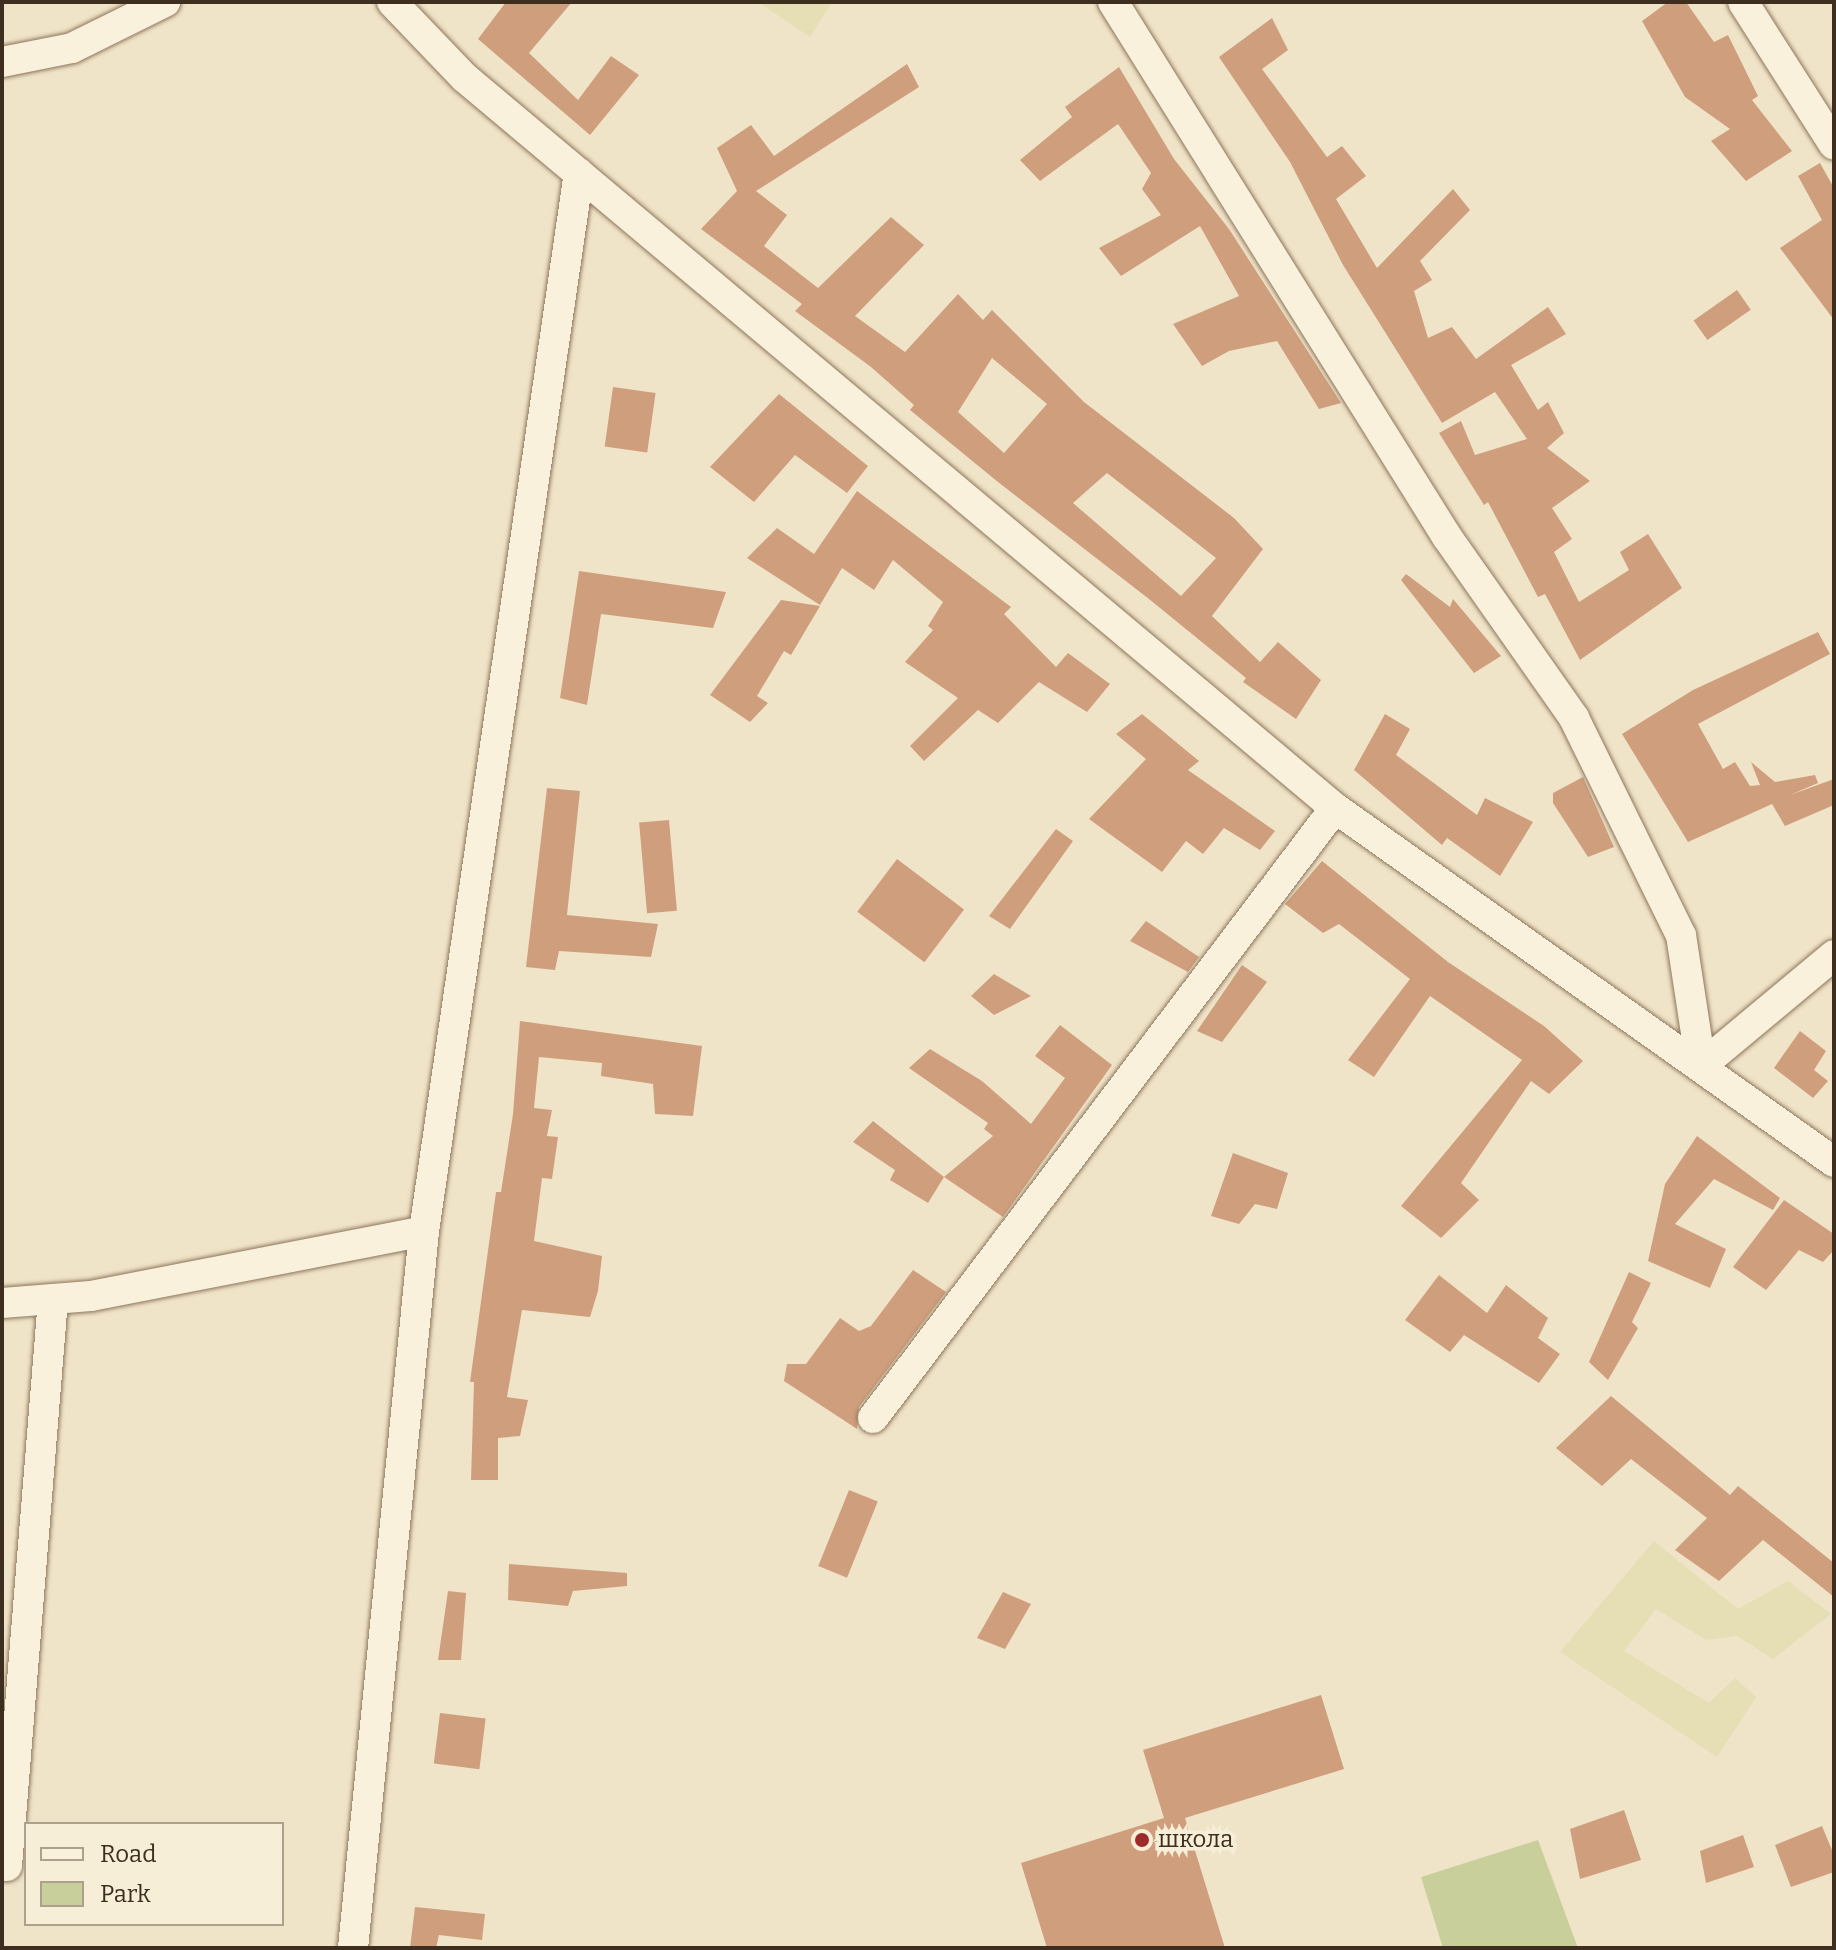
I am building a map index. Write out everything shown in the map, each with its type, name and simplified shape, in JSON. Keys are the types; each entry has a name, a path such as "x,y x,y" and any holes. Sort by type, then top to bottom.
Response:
{"street":[{"path":"2,62 72,48 165,2"},
{"path":"392,2 465,78 1335,808 1834,1162"},
{"path":"1113,2 1447,537 1574,718 1681,935 1701,1066"},
{"path":"1743,2 1834,145"},
{"path":"353,1948 424,1231 579,173"},
{"path":"873,1418 1335,808"},
{"path":"1701,1066 1834,955"},
{"path":"2,1303 53,1299 424,1231"},
{"path":"7,1866 53,1299"}],"shaded area":[{"path":"758,2 832,2 810,37"},
{"path":"1654,1541 1738,1609 1788,1581 1831,1614 1773,1659 1737,1636 1706,1640 1656,1609 1624,1651 1709,1703 1735,1678 1756,1697 1717,1757 1560,1652"}],"green space":[{"path":"1538,1840 1578,1948 1443,1948 1421,1877"}],"building":[{"path":"506,2 572,2 529,53 578,100 611,56 639,75 590,135 478,39"},
{"path":"1668,2 1686,2 1714,42 1728,35 1758,96 1752,100 1792,151 1746,181 1711,141 1730,129 1685,97 1642,21"},
{"path":"1272,18 1288,50 1262,69 1327,157 1342,146 1366,176 1336,199 1377,268 1453,189 1470,210 1420,261 1432,280 1414,291 1428,338 1452,327 1476,359 1548,307 1566,334 1511,365 1538,410 1548,402 1564,433 1547,448 1590,481 1552,508 1572,539 1554,552 1579,602 1629,570 1620,552 1648,534 1682,588 1580,660 1545,594 1538,597 1488,502 1484,505 1439,433 1461,421 1475,455 1527,439 1495,392 1442,423 1343,265 1290,162 1219,57"},
{"path":"907,64 919,87 756,191 787,215 764,246 818,288 891,217 924,245 855,316 905,352 958,294 983,320 992,310 1084,402 1234,518 1263,549 1212,616 1260,662 1278,642 1321,680 1296,719 1243,682 1246,678 910,410 914,405 871,367 795,311 802,304 701,229 737,191 717,148 751,125 774,156","holes":["992,358 1047,404 1004,453 958,412","1107,473 1216,558 1181,596 1073,503"]},
{"path":"1119,67 1174,159 1229,229 1341,403 1319,409 1277,341 1229,351 1202,366 1173,324 1239,296 1200,226 1121,276 1099,248 1161,215 1142,189 1151,173 1118,124 1040,181 1020,160 1072,117 1065,107"},
{"path":"1820,163 1834,188 1834,320 1780,248 1822,220 1798,176"},
{"path":"1737,290 1751,310 1707,340 1694,320"},
{"path":"613,387 656,393 647,452 605,446"},
{"path":"779,394 868,466 847,493 795,455 754,502 710,467"},
{"path":"857,491 1011,607 1004,614 1056,667 1068,653 1110,684 1087,712 1039,682 998,723 978,710 924,761 910,746 958,698 905,662 933,630 928,626 943,602 893,560 874,590 842,568 820,605 747,558 777,528 814,554"},
{"path":"579,571 726,592 713,628 601,614 587,705 560,698"},
{"path":"1406,574 1450,607 1453,599 1501,656 1474,673 1401,580"},
{"path":"781,600 820,606 791,655 784,651 757,696 768,703 750,722 710,695"},
{"path":"1818,632 1830,654 1698,724 1723,769 1735,762 1750,786 1760,785 1751,762 1775,782 1815,775 1818,783 1790,795 1834,779 1834,805 1785,826 1772,804 1688,842 1622,734 1693,690"},
{"path":"1142,714 1199,761 1188,770 1275,831 1260,850 1224,828 1203,854 1186,841 1162,872 1089,819 1146,759 1116,734"},
{"path":"1385,714 1410,729 1396,755 1477,815 1485,798 1533,822 1500,876 1447,838 1442,845 1354,770"},
{"path":"1583,777 1614,847 1588,857 1553,803 1553,793"},
{"path":"547,788 580,791 567,915 658,924 651,957 559,951 555,970 526,967"},
{"path":"669,820 677,911 647,913 639,823"},
{"path":"1056,829 1073,841 1010,929 989,916"},
{"path":"897,859 964,910 924,962 857,912"},
{"path":"1322,861 1448,962 1544,1026 1583,1061 1549,1094 1531,1081 1461,1183 1479,1200 1441,1238 1401,1206 1522,1060 1430,996 1374,1077 1348,1060 1410,979 1339,924 1323,933 1285,904"},
{"path":"1146,921 1199,957 1188,972 1130,941"},
{"path":"1242,965 1267,982 1222,1042 1197,1031"},
{"path":"994,974 1031,996 994,1015 971,996"},
{"path":"520,1021 702,1046 693,1116 655,1114 653,1084 601,1076 602,1063 539,1057 534,1108 552,1110 547,1136 558,1137 552,1179 542,1178 534,1241 602,1256 598,1291 590,1317 522,1310 507,1397 528,1400 520,1436 498,1438 498,1480 471,1480 474,1382 470,1382 496,1192 501,1192 513,1114"},
{"path":"1060,1025 1112,1065 1003,1217 944,1177 993,1136 984,1129 988,1123 909,1068 930,1049 982,1081 1031,1124 1065,1078 1035,1056"},
{"path":"1800,1031 1826,1051 1814,1070 1828,1081 1813,1098 1774,1068"},
{"path":"873,1121 944,1177 928,1203 890,1180 895,1170 853,1142"},
{"path":"1697,1136 1780,1198 1773,1210 1714,1179 1675,1224 1726,1249 1710,1288 1648,1261 1665,1184"},
{"path":"1233,1153 1288,1173 1277,1209 1255,1204 1239,1224 1211,1216"},
{"path":"1784,1200 1834,1234 1834,1250 1823,1262 1799,1250 1766,1290 1733,1267"},
{"path":"913,1270 946,1292 859,1407 857,1429 784,1381 787,1364 806,1364 840,1318 859,1331 871,1326"},
{"path":"1629,1272 1651,1283 1632,1322 1638,1328 1608,1380 1589,1362"},
{"path":"1439,1275 1487,1313 1506,1285 1548,1318 1538,1338 1560,1354 1539,1383 1464,1335 1450,1352 1405,1320"},
{"path":"1611,1396 1730,1495 1738,1486 1834,1563 1834,1597 1763,1540 1719,1581 1675,1550 1707,1518 1631,1459 1602,1486 1556,1448"},
{"path":"849,1490 878,1502 847,1578 818,1566"},
{"path":"509,1564 627,1573 627,1586 573,1591 568,1606 508,1600"},
{"path":"448,1591 466,1593 461,1660 438,1660"},
{"path":"1003,1592 1031,1604 1005,1649 977,1638"},
{"name":"школа","path":"1321,1695 1344,1769 1185,1818 1225,1948 1047,1948 1021,1863 1164,1818 1143,1750"},
{"path":"440,1713 486,1719 479,1769 434,1764"},
{"path":"1624,1810 1641,1860 1580,1879 1570,1829"},
{"path":"1822,1826 1834,1855 1834,1872 1791,1887 1775,1845"},
{"path":"1743,1835 1754,1867 1706,1883 1700,1851"},
{"path":"415,1907 485,1914 482,1940 439,1935 436,1948 410,1948"}],"place":[{"name":"школа","path":"1142,1840"}]}
